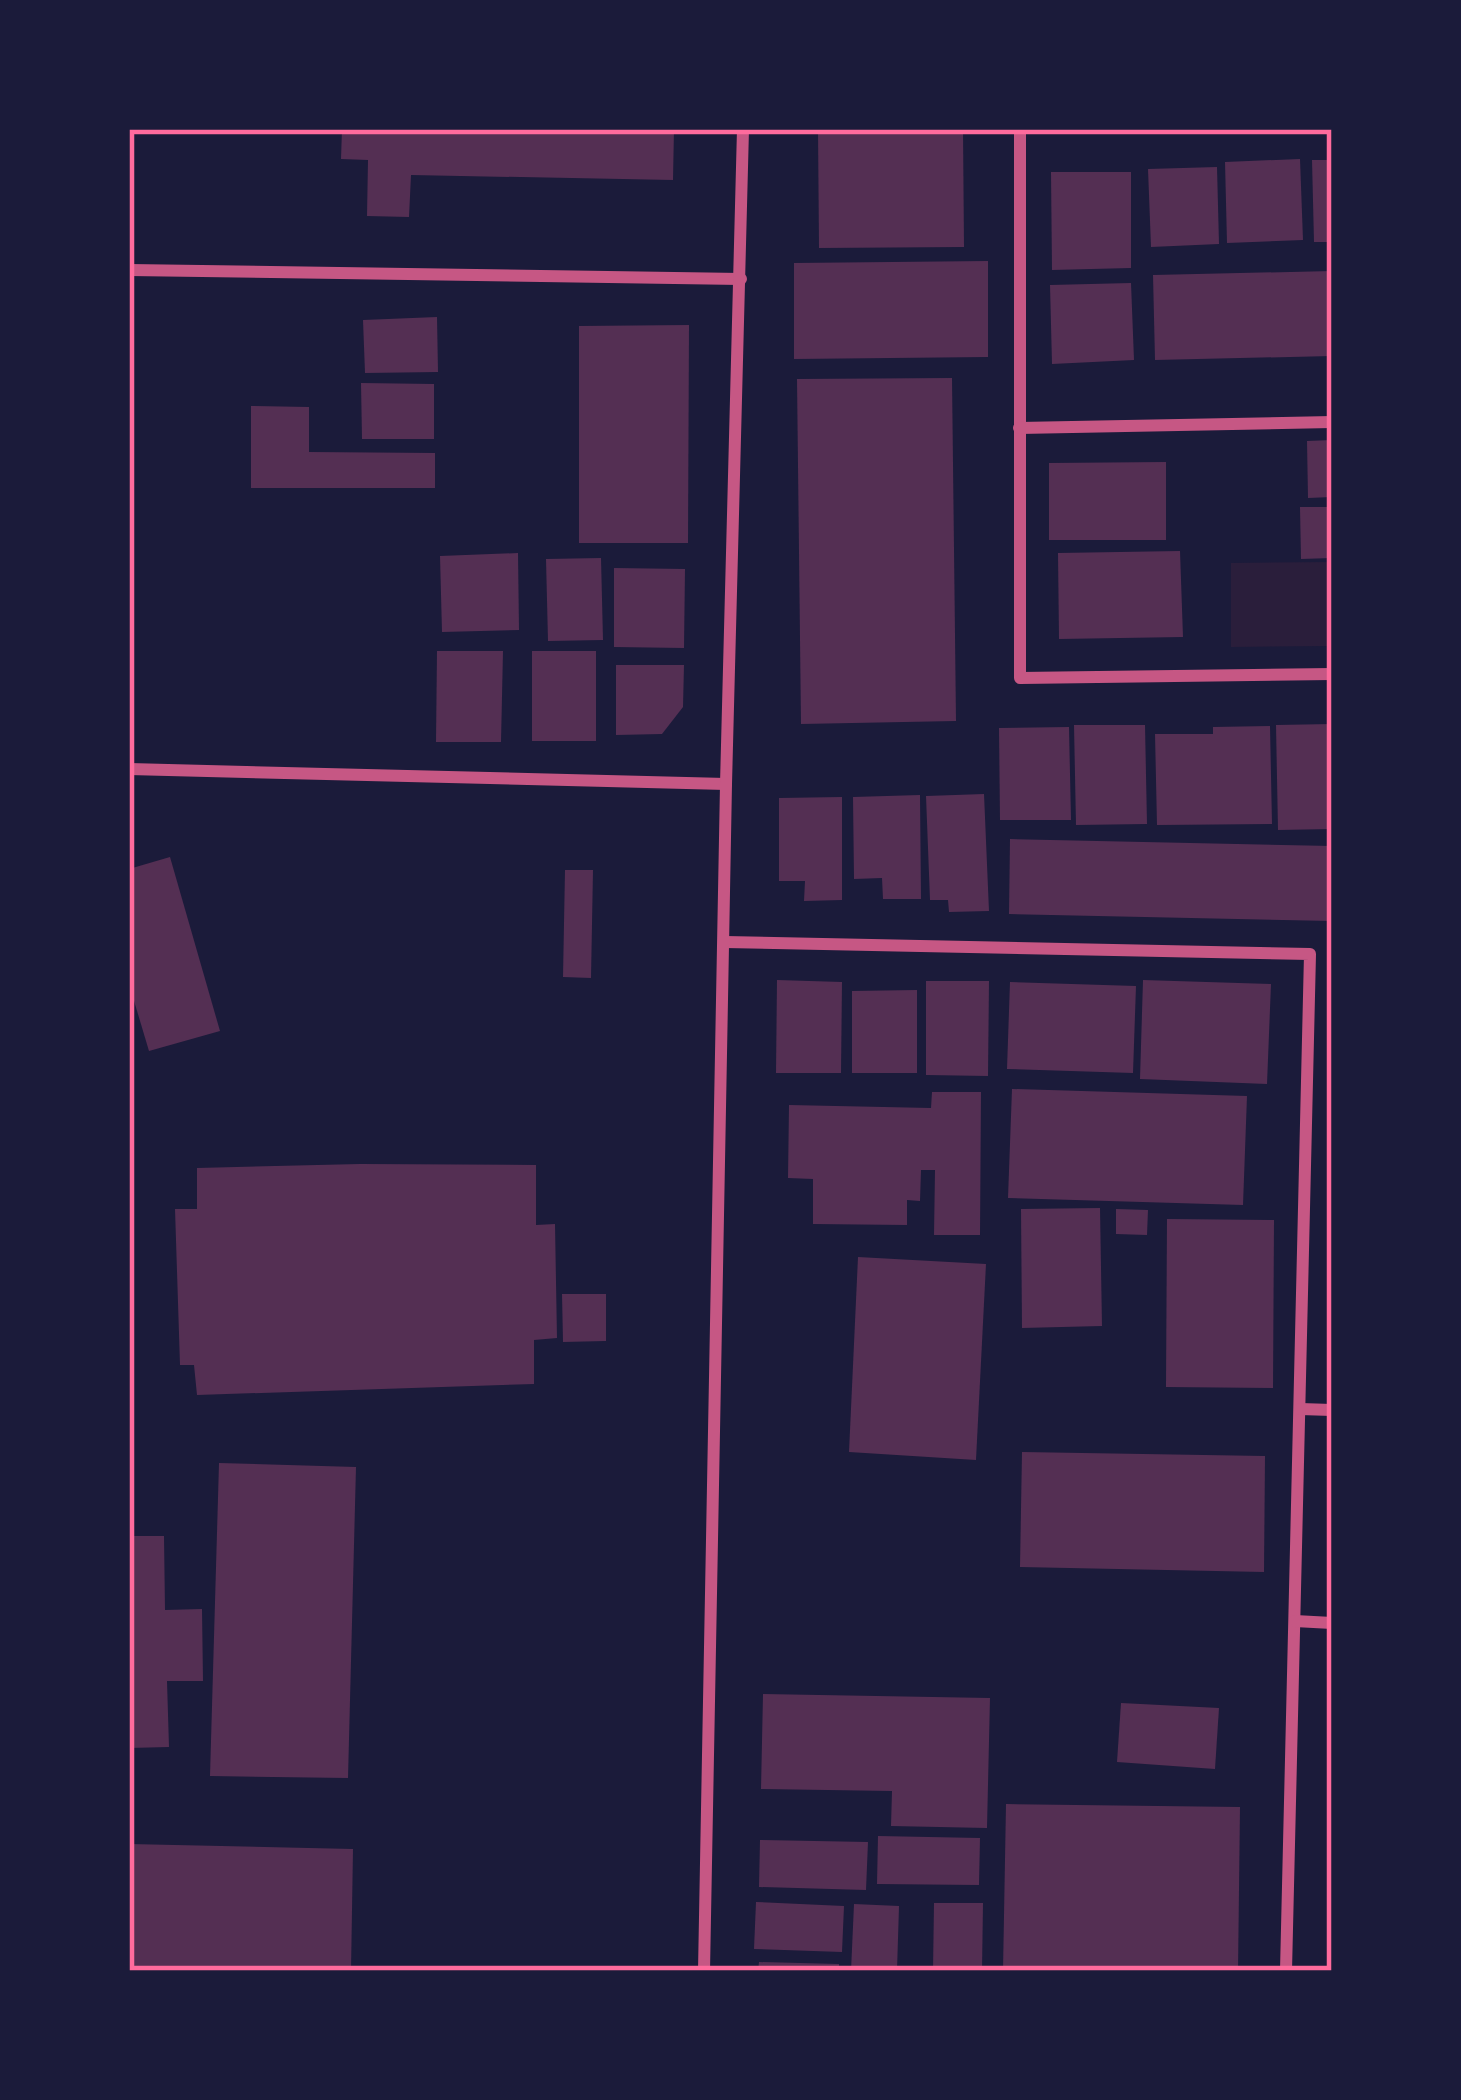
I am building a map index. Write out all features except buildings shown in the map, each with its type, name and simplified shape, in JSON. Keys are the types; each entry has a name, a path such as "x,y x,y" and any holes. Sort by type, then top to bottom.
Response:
{"street":[{"path":"704,1971 743,129"},
{"path":"1021,129 1020,678 1332,674"},
{"path":"129,270 741,279"},
{"path":"1019,428 1332,422"},
{"path":"129,770 726,784"},
{"path":"725,942 1310,954 1286,1971"},
{"path":"1300,1409 1332,1410"},
{"path":"1294,1621 1332,1623"}],"shaded area":[{"path":"1332,562 1332,646 1231,647 1231,563"}]}
